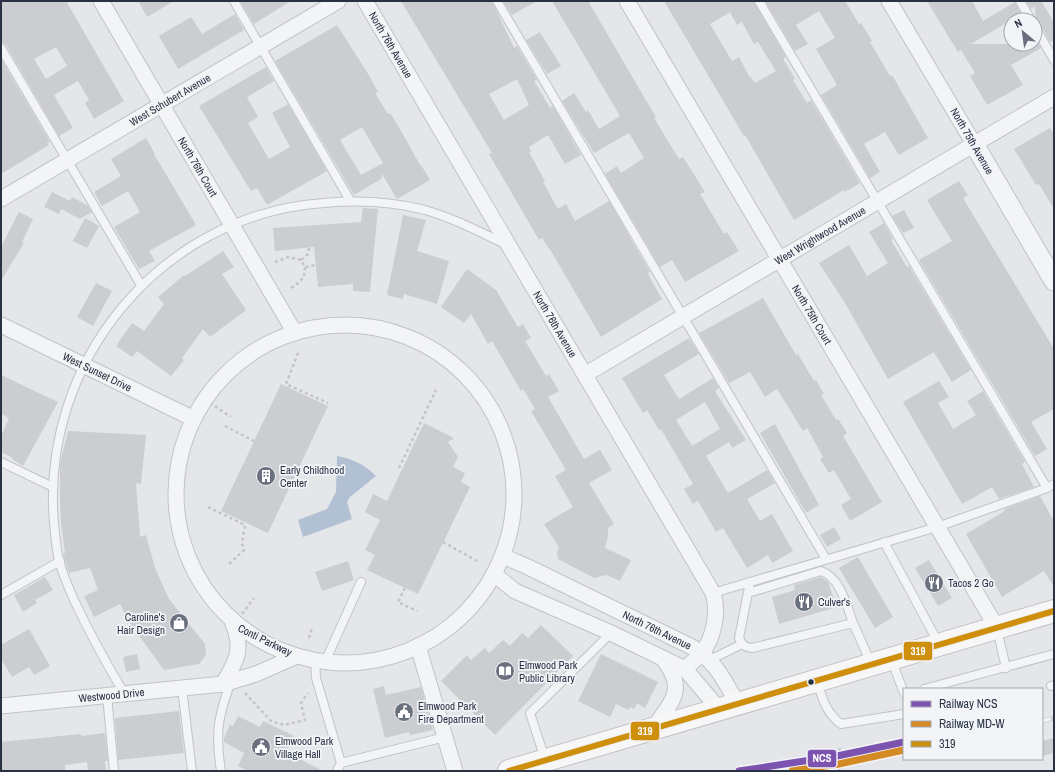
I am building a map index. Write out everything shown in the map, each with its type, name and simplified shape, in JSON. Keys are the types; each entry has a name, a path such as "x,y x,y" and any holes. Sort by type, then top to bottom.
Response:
{"main road":[{"path":"509,771 881,661 997,628 1053,614"}],"street":[{"name":"North 76th Court","path":"101,1 295,333"},
{"name":"West Schubert Avenue","path":"1,199 338,1"},
{"name":"North 76th Avenue","path":"365,1 586,374 713,593 716,601 712,630 706,656 685,669"},
{"name":"North 75th Court","path":"627,1 997,628"},
{"name":"North 75th Avenue","path":"889,1 1054,281"},
{"name":"West Wrightwood Avenue","path":"586,374 1054,97"},
{"name":"West Sunset Drive","path":"1,325 194,420"},
{"name":"Conti Parkway","path":"343,325 367,326 391,331 414,339 450,360 470,379 487,400 500,423 512,461 515,488 514,515 503,556 494,574 469,609 444,631 418,646 397,655 378,660 346,663 320,661 297,656 274,647 236,621 213,599 196,574 184,547 176,503 177,473 184,444 194,420 214,388 232,369 259,349 295,333 318,327 343,325"},
{"name":"North 76th Avenue","path":"503,556 706,656 720,673 728,706"},
{"path":"494,574 515,590 685,669 728,706"},
{"path":"232,685 235,663 240,648 236,621"},
{"path":"418,646 455,771"},
{"name":"Westwood Drive","path":"2,704 232,685 297,656"},
{"path":"654,727 670,705 676,687 675,677 663,660"}],"lane":[{"path":"234,1 351,202"},
{"path":"497,1 826,559"},
{"path":"713,593 937,527 1051,486 877,202 759,1"},
{"path":"1020,1 1026,12"},
{"path":"1043,41 1054,60"},
{"path":"1,48 141,286"},
{"path":"124,693 85,623 60,561 55,528 53,487 58,435 71,395 83,365 113,318 141,286 191,246 233,226 265,214 291,207 324,203 351,202 390,205 425,210 509,246"},
{"path":"1,462 53,487"},
{"path":"884,542 940,645"},
{"path":"1,595 60,561"},
{"path":"748,593 821,571 830,576 838,586 853,623 903,692"},
{"path":"337,771 341,763 316,678 320,661 361,582"},
{"path":"750,582 739,638 742,644 746,647 752,648 853,623"},
{"path":"997,628 1006,668"},
{"path":"546,760 530,713 610,633"},
{"path":"706,656 742,644"},
{"path":"932,688 1054,654"},
{"path":"816,680 825,706 832,718 841,724 903,714"},
{"path":"221,771 217,747 219,716 232,685"},
{"path":"182,688 192,771"},
{"path":"107,695 114,771"},
{"path":"341,763 445,737"}],"path":[{"path":"301,260 308,254 308,248"},
{"path":"275,262 288,257 301,260 305,267 303,280 290,288"},
{"path":"305,267 316,265"},
{"path":"298,353 286,384 328,403"},
{"path":"399,468 436,390"},
{"path":"210,403 231,417"},
{"path":"225,426 254,441"},
{"path":"208,507 245,525 242,543 244,550 227,566"},
{"path":"443,542 477,561"},
{"path":"405,588 398,602 417,611"},
{"path":"236,621 254,598"},
{"path":"309,638 312,628"},
{"path":"232,685 271,721 284,725 305,720 301,703 309,692 307,687"},
{"path":"840,771 836,750 841,749"}],"water":[{"path":"337,456 358,463 367,468 376,476 350,497 347,502 352,519 303,537 298,520 327,509 336,492"}],"building":[{"path":"1,1 66,1 124,101 94,119 85,103 89,100 78,81 54,95 73,128 59,136 6,45 1,43","holes":["56,47 67,66 46,79 34,59"]},
{"path":"138,1 174,1 147,17"},
{"path":"240,1 291,1 254,24"},
{"path":"401,1 492,1 514,48 517,46 537,80 534,81 550,108 553,106 581,155 565,164 548,135 529,147 531,151 529,152 545,181 543,182 558,209 566,204 575,221 609,201 650,272 648,273 650,278 662,299 601,337 554,256 542,238 539,240 489,154 492,153","holes":["517,79 529,105 504,120 489,94"]},
{"path":"503,1 537,1 512,15"},
{"path":"552,1 588,1 656,117 654,118 679,159 683,157 705,192 700,194 724,234 727,232 739,251 685,282 672,260 660,267 605,174 617,166 621,173 644,158 629,133 594,153 562,101 574,93 586,112 588,110 599,129 620,116"},
{"path":"664,1 754,1 786,57 783,59 795,79 793,80 807,103 811,100 860,183 845,192 844,190 794,220 745,135 744,136","holes":["730,12 737,25 742,22 754,44 758,42 776,71 755,83 751,77 750,78 739,57 732,61 710,24"]},
{"path":"765,1 845,1 859,24 861,23 872,41 870,42 890,76 892,75 928,138 899,155 885,132 864,144 880,172 870,178 821,95 837,85 816,49 835,38 819,11 796,25 808,44 795,51"},
{"path":"927,1 972,1 983,21 1015,2 1020,12 1003,12 1003,25 971,44 1003,44 1003,52 1034,52 1011,65 1023,85 987,105 970,76 975,73 961,50 958,52"},
{"path":"1026,1 1043,1 1042,2 1054,23 1054,40 1050,42 1043,29 1043,12 1035,12 1035,6 1031,9"},
{"path":"235,14 244,30 178,69 159,36 191,17 202,34"},
{"path":"337,25 370,77 378,92 375,93 388,114 390,113 430,180 397,199 382,174 381,179 354,195 275,61","holes":["362,127 383,163 361,175 340,140"]},
{"path":"540,32 561,66 547,74 526,40"},
{"path":"1,59 50,142 47,143 49,145 1,174"},
{"path":"266,67 274,81 247,97 258,117 248,123 269,159 290,147 272,113 288,104 327,171 267,205 257,188 251,191 199,106"},
{"path":"1050,128 1054,134 1054,209 1039,184 1036,185 1014,149"},
{"path":"146,138 196,225 149,251 155,261 139,269 114,227 140,212 128,191 102,206 94,192 121,176 111,159"},
{"path":"959,181 968,195 963,198 1054,349 1054,409 1031,422 1047,449 1035,456 919,260 952,241 927,200"},
{"path":"52,192 70,201 72,197 87,205 92,212 80,219 61,209 59,214 44,207"},
{"path":"363,208 378,209 370,292 353,291 353,284 318,287 314,247 275,251 273,228 361,222"},
{"path":"904,210 914,228 903,233 892,216"},
{"path":"19,212 33,219 22,242 24,243 1,281 1,247"},
{"path":"403,215 426,220 417,251 449,261 437,304 404,294 403,299 387,295"},
{"path":"85,218 99,226 87,248 73,241"},
{"path":"884,223 893,239 891,240 907,267 909,266 971,370 952,382 934,352 888,379 845,303 819,263 849,245 867,276 888,263 869,232"},
{"path":"223,251 234,267 222,274 246,310 210,337 203,329 182,358 184,360 171,376 137,351 132,357 116,346 132,323 144,331 164,304 158,297 184,275 185,276"},
{"path":"467,269 496,290 518,327 523,324 531,338 525,341 546,376 549,374 559,391 548,397 584,459 600,450 612,470 589,483 614,524 608,528 605,548 631,560 620,581 606,575 594,578 558,559 557,552 559,547 544,524 573,507 555,476 566,470 531,411 535,409 523,389 521,391 492,341 488,344 471,314 464,323 441,307"},
{"path":"96,283 112,291 93,326 77,317"},
{"path":"763,298 796,355 798,354 814,381 816,380 824,394 821,395 836,420 838,419 847,433 843,436 882,502 850,521 841,505 851,499 834,470 829,473 820,459 823,457 807,428 803,431 777,389 765,397 750,372 729,383 699,333"},
{"path":"689,338 699,354 664,375 679,399 713,378 719,388 716,390 716,393 746,440 732,448 729,442 706,456 728,493 767,470 775,483 747,499 760,521 772,514 793,551 772,563 768,555 747,568 723,528 716,532 698,501 693,504 684,489 693,484 661,429 659,430 647,410 643,413 622,378","holes":["705,402 720,429 692,446 676,420"]},
{"path":"1,375 58,402 23,466 12,459 13,458 1,452 1,436 9,418 1,414"},
{"path":"939,381 949,397 938,403 953,429 976,415 967,401 983,391 1025,462 1022,464 1034,487 999,499 992,487 962,504 903,402"},
{"name":"Early Childhood Center","path":"281,384 328,406 268,533 221,511"},
{"path":"424,423 454,438 448,442 458,457 453,467 465,473 461,482 470,487 418,594 367,570 375,555 365,550 380,520 365,512 373,494 387,501"},
{"path":"775,424 819,505 806,513 760,433"},
{"path":"68,431 146,435 141,484 136,483 140,537 146,535 155,568 169,599 205,644 206,655 199,664 164,670 129,622 120,604 94,617 84,596 98,590 90,568 69,573 63,554 65,553 61,523 60,497 60,464"},
{"path":"1040,496 1054,521 1054,587 1044,571 1002,597 966,534 1005,511 1004,509"},
{"path":"834,527 841,539 827,547 820,535"},
{"path":"858,557 893,617 875,628 839,568"},
{"name":"Tacos 2 Go","path":"929,560 952,598 938,606 915,568"},
{"path":"348,561 354,580 322,591 315,572"},
{"path":"45,577 53,590 35,600 37,603 23,612 14,595"},
{"name":"Culver's","path":"821,577 828,582 837,607 779,624 772,597 795,590 794,585"},
{"name":"Elmwood Park Public Library","path":"541,625 573,656 495,735 441,681 467,655 471,660 485,648 489,653 503,640 510,646 522,633 528,638"},
{"path":"29,629 50,666 34,675 29,667 12,677 1,659 1,645"},
{"path":"137,654 140,669 126,672 123,657"},
{"path":"601,654 658,682 645,708 637,703 634,709 630,707 628,710 616,704 610,717 578,701"},
{"name":"Elmwood Park Fire Department","path":"384,686 386,695 421,687 433,730 410,735 409,732 385,738 373,689"},
{"path":"179,711 184,753 118,760 115,718"},
{"name":"Elmwood Park Village Hall","path":"238,716 260,727 263,721 294,736 286,752 323,771 248,771 238,766 244,753 224,742 224,738 230,725 233,726"},
{"path":"105,733 108,761 105,761 106,771 88,771 87,762 65,765 65,771 1,771 1,742"},
{"path":"1054,738 1054,753 1043,756 1043,741"}],"railway":[{"path":"1043,721 1054,718"},
{"path":"802,771 903,751"}],"rail line":[{"name":"NCS","path":"739,771 837,756 903,742"},
{"name":"MD-W","path":"792,771 839,764 903,750"}],"transit line":[{"name":"319","path":"509,771 1054,611"}],"place":[{"name":"Early Childhood Center","path":"266,476"},
{"name":"Tacos 2 Go","path":"934,583"},
{"name":"Culver's","path":"804,602"},
{"name":"Caroline's Hair Design","path":"179,623"},
{"name":"Elmwood Park Public Library","path":"505,671"},
{"name":"Elmwood Park Fire Department","path":"404,712"},
{"name":"Elmwood Park Village Hall","path":"261,747"}]}
